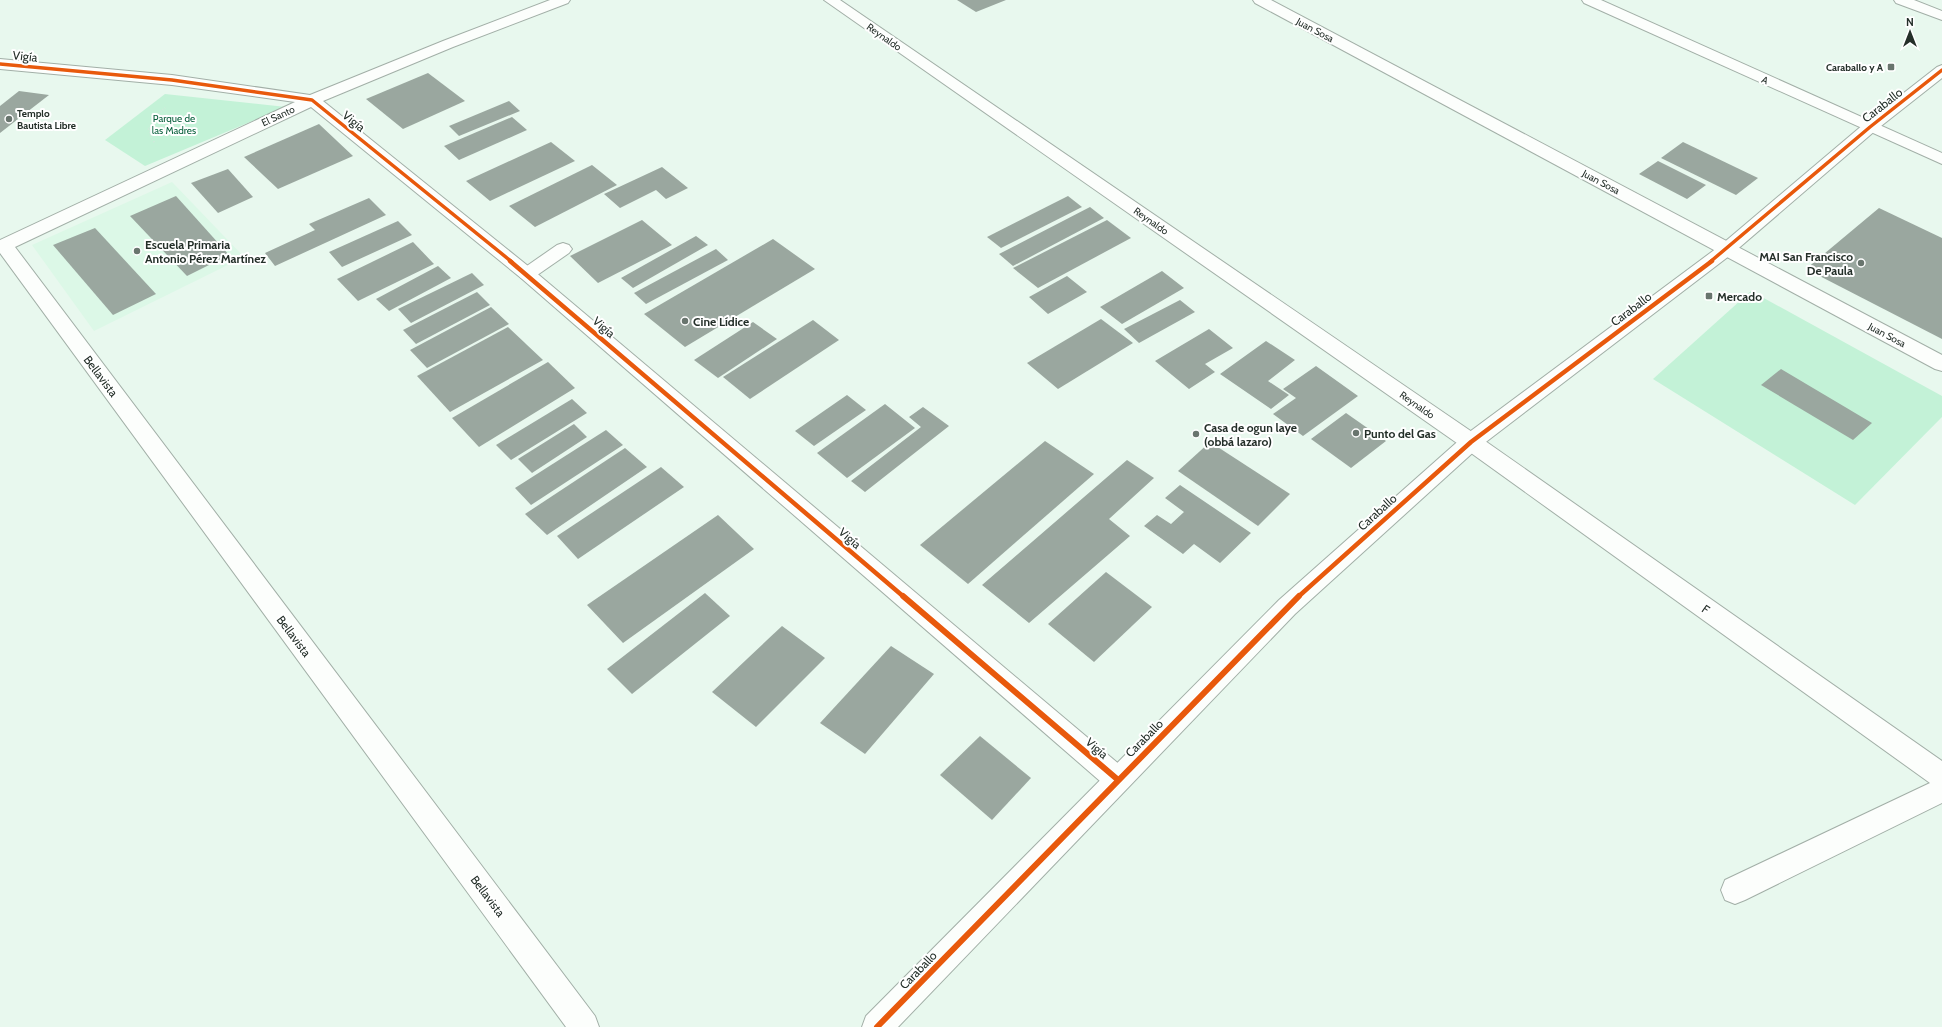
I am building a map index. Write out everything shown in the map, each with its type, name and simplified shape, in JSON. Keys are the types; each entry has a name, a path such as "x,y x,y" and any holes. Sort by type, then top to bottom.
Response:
{"street":[{"name":"El Santo","path":"2,246 312,100 448,44 563,0"},
{"name":"Reynaldo","path":"831,0 1471,442"},
{"name":"Juan Sosa","path":"1260,0 1942,364"},
{"name":"A","path":"1588,0 1942,159"},
{"path":"1901,0 1942,16"},
{"name":"Vigía","path":"0,64 172,80 312,100 527,274 1117,779"},
{"name":"Caraballo","path":"877,1027 1117,779 1287,607 1471,442 1727,249 1870,127 1942,70"},
{"name":"Bellavista","path":"2,246 584,1027"},
{"path":"527,274 563,249"},
{"name":"F","path":"1471,442 1942,776"},
{"path":"1735,890 1942,790"}],"path":[{"path":"158,146 150,138 148,129 158,114 170,104"}],"shaded area":[{"name":"Escuela Primaria Antonio Pérez Martínez","path":"172,182 244,257 94,331 32,245"}],"green space":[{"name":"Parque de las Madres","path":"165,94 286,107 145,166 105,140"},
{"path":"1751,291 1942,396 1942,417 1855,505 1653,379"}],"building":[{"path":"957,0 1006,0 976,12"},
{"path":"428,73 465,101 403,129 366,99"},
{"name":"Templo Bautista Libre","path":"19,91 49,95 0,133 0,106"},
{"path":"509,101 520,111 459,136 449,126"},
{"path":"512,117 527,130 459,160 444,146"},
{"path":"319,124 353,156 278,189 244,157"},
{"path":"551,142 575,161 490,201 466,181"},
{"path":"1683,142 1758,178 1736,195 1661,158"},
{"path":"1658,161 1706,185 1687,199 1639,174"},
{"path":"592,165 617,185 535,227 509,206"},
{"path":"662,167 688,188 666,199 656,190 620,208 604,194"},
{"path":"228,169 253,197 218,213 191,183"},
{"path":"176,196 229,255 187,276 130,216"},
{"path":"1068,196 1082,207 1001,248 987,237"},
{"path":"369,198 386,215 275,266 265,253 315,230 309,224"},
{"path":"1090,207 1104,218 1013,266 999,254"},
{"path":"1879,208 1942,238 1942,339 1806,269"},
{"path":"642,220 672,245 598,283 570,256"},
{"path":"1107,220 1131,238 1038,288 1013,268"},
{"path":"398,221 412,235 342,267 329,252"},
{"path":"95,228 156,294 113,315 53,245"},
{"path":"696,236 708,245 633,288 621,278"},
{"name":"Cine Lídice","path":"773,239 815,269 685,347 644,314"},
{"path":"413,242 434,264 358,301 337,279"},
{"path":"716,249 728,260 646,304 634,293"},
{"path":"438,266 451,278 389,311 376,299"},
{"path":"1162,271 1184,288 1122,324 1100,307"},
{"path":"472,273 484,285 411,323 398,309"},
{"path":"1067,276 1087,292 1048,314 1029,297"},
{"path":"477,292 490,305 416,344 403,330"},
{"path":"1180,300 1195,312 1139,343 1124,329"},
{"path":"491,307 509,324 427,368 410,350"},
{"path":"1101,319 1133,343 1058,389 1027,363"},
{"path":"813,320 839,340 750,399 723,377"},
{"path":"753,322 777,339 718,378 694,360"},
{"path":"508,327 543,360 450,412 417,376"},
{"path":"1209,329 1233,348 1205,364 1215,372 1189,389 1155,361"},
{"path":"1266,341 1295,360 1268,381 1289,395 1271,409 1220,374"},
{"path":"548,362 575,388 479,447 452,418"},
{"path":"1316,366 1358,396 1303,436 1273,414 1296,398 1283,389"},
{"path":"1781,369 1872,423 1853,440 1761,385"},
{"path":"847,395 866,410 814,446 795,431"},
{"path":"572,399 587,413 511,460 496,445"},
{"path":"885,404 915,428 847,478 817,453"},
{"path":"923,407 949,426 865,492 851,481 921,427 909,417"},
{"path":"1346,413 1386,441 1351,468 1311,439"},
{"path":"574,424 587,437 532,473 518,459"},
{"path":"606,430 623,445 531,505 515,488"},
{"path":"1045,441 1094,474 968,584 920,545"},
{"path":"1210,442 1290,494 1258,526 1178,471"},
{"path":"625,448 647,467 547,535 525,514"},
{"path":"1127,460 1154,478 1109,519 1130,536 1029,623 982,585"},
{"path":"661,467 684,487 578,559 557,536"},
{"path":"1180,485 1251,533 1220,563 1194,544 1183,554 1144,526 1157,515 1171,524 1184,512 1165,498"},
{"path":"718,515 754,549 623,643 587,605"},
{"path":"1106,572 1152,607 1094,662 1048,624"},
{"path":"705,593 730,616 632,694 607,669"},
{"path":"782,626 825,658 756,727 712,692"},
{"path":"891,646 934,674 865,754 820,723"},
{"path":"980,736 1031,778 992,820 940,775"}],"cycle path":[{"path":"0,64 172,80 312,100 527,274 1117,779"},
{"path":"877,1027 1287,607 1471,442 1727,249 1870,127 1942,70"}],"place":[{"name":"Caraballo y A","path":"1891,67"},
{"name":"Templo Bautista Libre","path":"9,119"},
{"name":"Escuela Primaria Antonio Pérez Martínez","path":"137,251"},
{"name":"MAI San Francisco De Paula","path":"1861,263"},
{"name":"Mercado","path":"1709,296"},
{"name":"Cine Lídice","path":"685,321"},
{"name":"Punto del Gas","path":"1356,433"},
{"name":"Casa de ogun laye (obbá lazaro)","path":"1196,434"}]}
